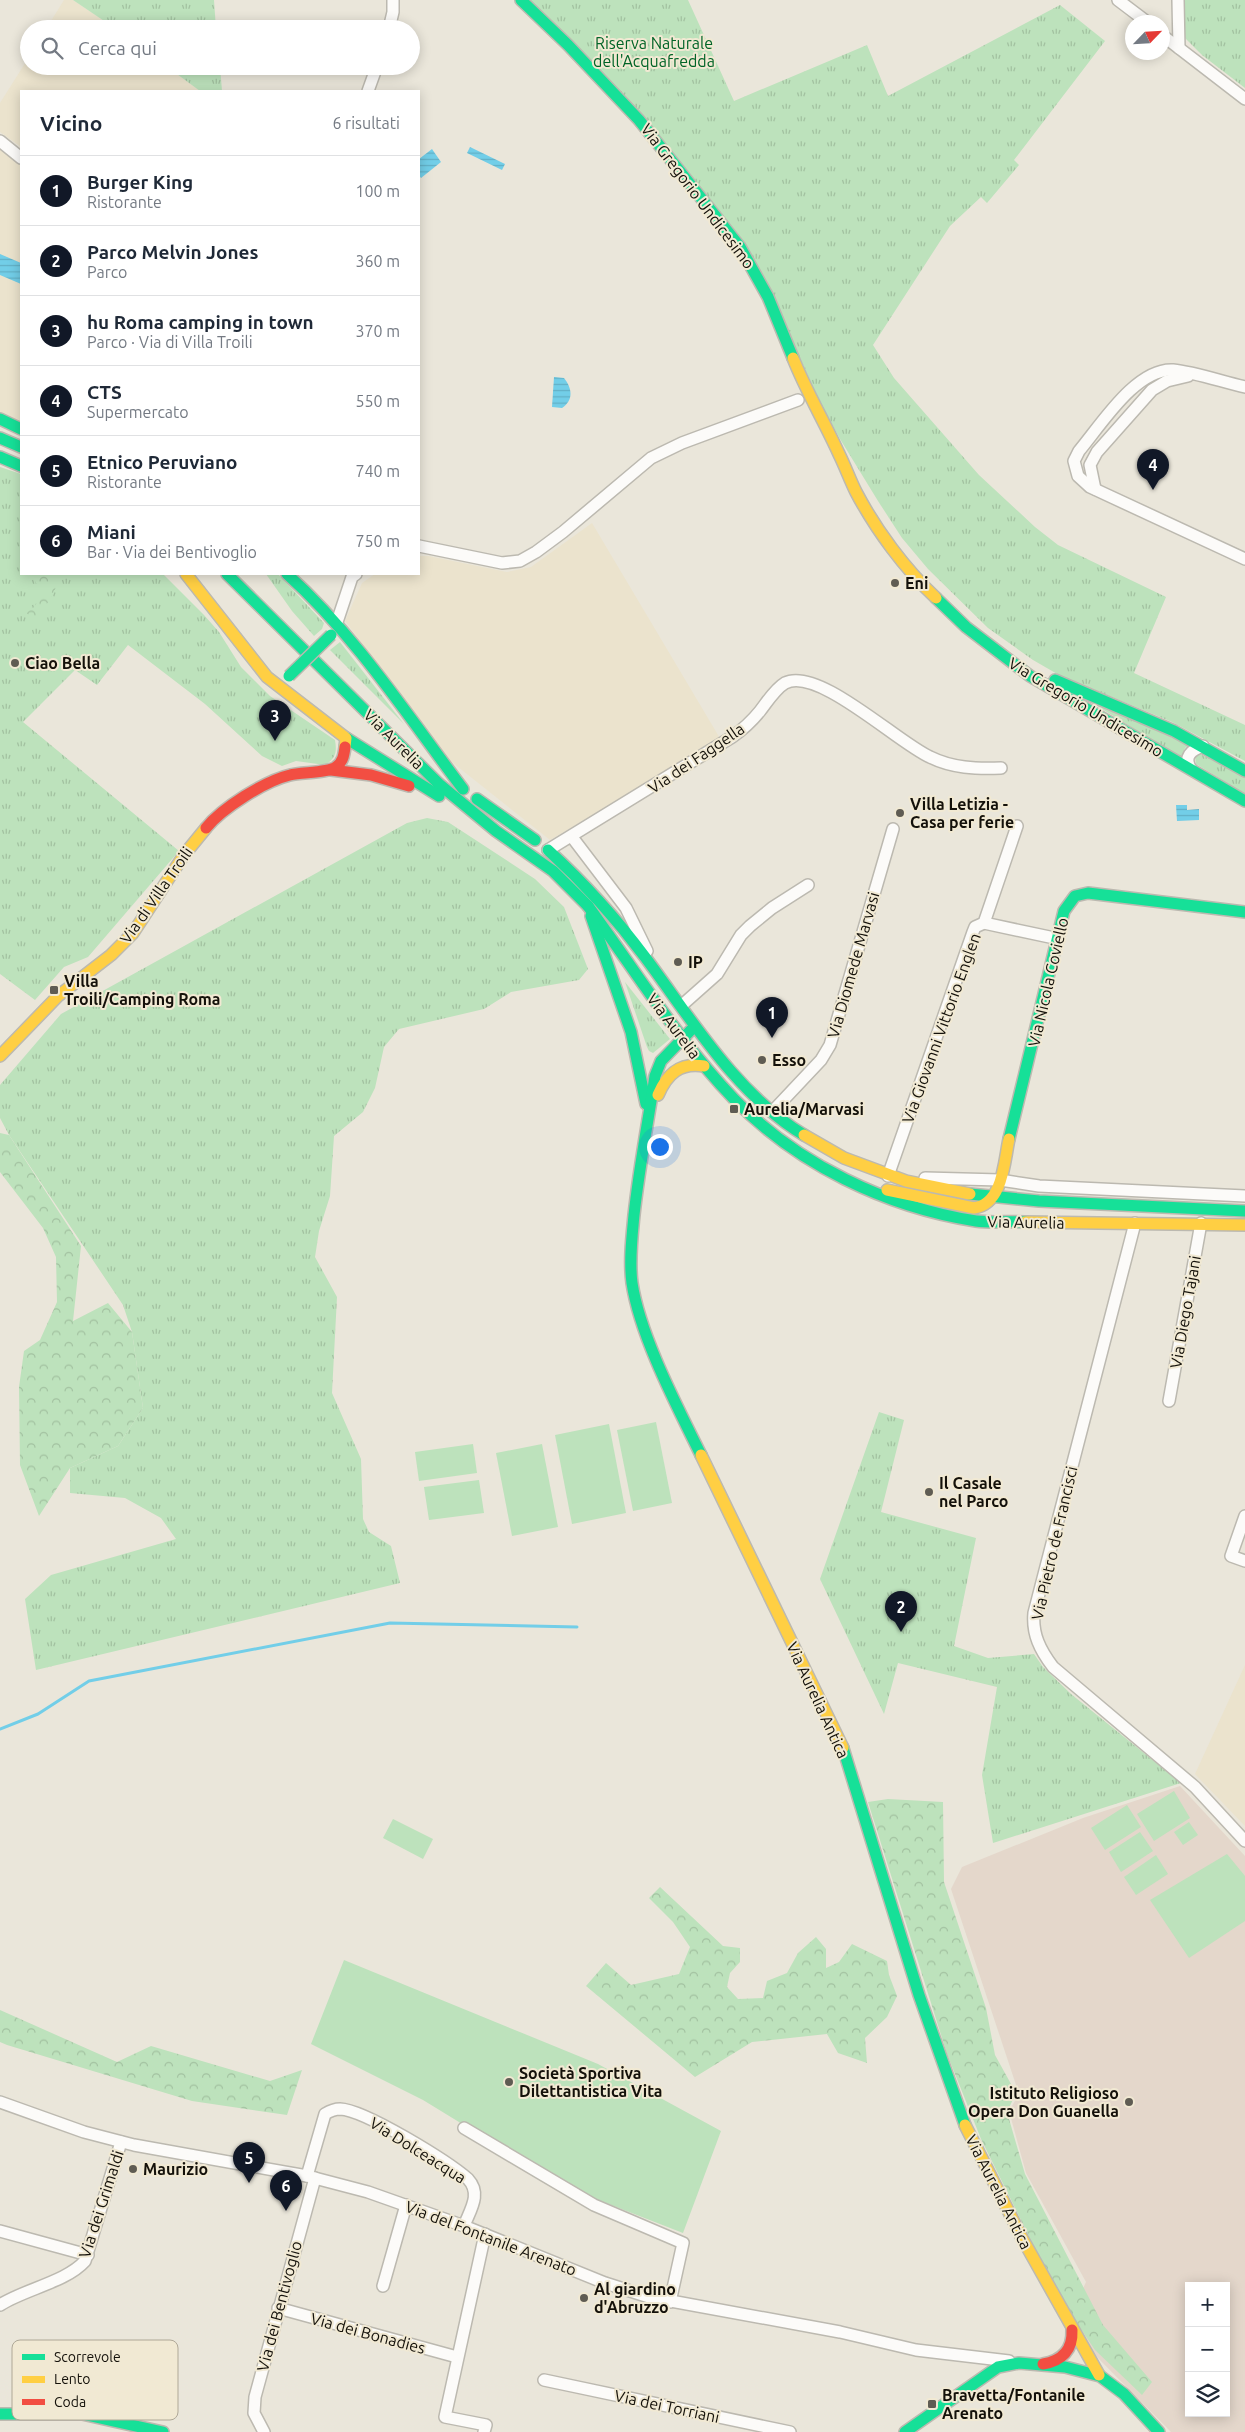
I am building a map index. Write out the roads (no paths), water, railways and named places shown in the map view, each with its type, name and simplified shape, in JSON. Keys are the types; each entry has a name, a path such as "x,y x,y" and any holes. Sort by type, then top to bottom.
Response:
{"main road":[{"name":"Via Gregorio Undicesimo","path":"521,0 568,45 640,120 740,247 768,297 806,390 839,453 856,492 881,532 923,586 966,627 1030,676 1245,801"},
{"path":"0,419 20,429"},
{"path":"0,438 20,447"},
{"name":"Via Gregorio Undicesimo","path":"839,453 852,467 879,512 918,565 950,601 1013,653 1059,682 1147,719 1203,746 1245,771"},
{"path":"0,457 20,466"},
{"name":"Via Aurelia","path":"187,575 259,668 277,686 346,738 437,795"},
{"name":"Via Aurelia","path":"228,575 439,784 496,831 545,864 569,884 588,906 704,1066 744,1110 778,1139 834,1175 862,1188 911,1206 954,1218 987,1222 1245,1225"},
{"path":"288,575 337,622 463,789"},
{"path":"277,686 331,635 337,622"},
{"path":"312,640 330,659"},
{"name":"Via Aurelia","path":"368,697 463,789 548,850 586,883 734,1075 772,1112 832,1153 894,1178 970,1196 1245,1211"},
{"path":"331,770 341,762 346,738"},
{"name":"Via di Villa Troili","path":"0,1056 63,992 111,955 133,933 184,854 211,822 234,804 270,783 294,774 331,770 389,779 437,795"},
{"path":"437,795 496,831"},
{"name":"Via Nicola Coviello","path":"1000,1180 1065,908 1072,899 1083,893 1245,912"},
{"path":"588,906 628,1018 642,1074 648,1121"},
{"path":"628,1018 653,1059 655,1076 648,1121"},
{"path":"653,1059 683,1038 695,1026"},
{"path":"648,1121 662,1082 671,1072 690,1064 704,1066"},
{"name":"Via Aurelia Antica","path":"648,1121 637,1190 630,1263 633,1291 645,1328 661,1369 747,1554 840,1739 919,1995 964,2123 1022,2238 1099,2375"},
{"name":"Via Aurelia","path":"995,1198 1000,1180"},
{"path":"862,1188 896,1191 974,1208 986,1206 995,1198"},
{"path":"1040,2364 1056,2361 1065,2355 1071,2344 1072,2330"},
{"path":"905,2432 998,2367 1016,2362 1040,2364 1099,2375 1115,2388 1159,2432"},
{"path":"111,2420 163,2432"}],"street":[{"path":"392,20 394,12 393,0"},
{"path":"1118,0 1137,15"},
{"path":"1178,0 1179,48"},
{"path":"1170,41 1245,99"},
{"path":"368,90 374,75"},
{"path":"0,141 20,157"},
{"path":"1245,386 1175,370 1162,371 1145,377 1129,392 1075,458 1074,466 1078,476 1095,490 1245,559"},
{"path":"1095,490 1090,470 1094,455 1146,396 1158,386 1172,379 1200,377"},
{"path":"420,546 502,563 520,561 563,532 651,458 682,443 798,400"},
{"path":"337,622 353,575"},
{"name":"Via dei Faggella","path":"572,836 732,737 758,713 779,688 791,681 810,682 828,689 910,747 933,759 965,767 1001,768"},
{"name":"Via Gregorio Undicesimo","path":"1191,769 1187,761 1188,755 1196,748 1203,746"},
{"name":"Via Giovanni Vittorio Englen","path":"894,1178 973,932 975,927 984,922 1017,826"},
{"name":"Via Diomede Marvasi","path":"772,1112 821,1060 830,1045 893,829"},
{"path":"548,850 572,836"},
{"name":"Via Aurelia","path":"572,836 631,915 653,969"},
{"path":"681,1006 717,974 741,935 750,926 772,908 808,886"},
{"path":"984,922 1058,939"},
{"name":"Via Aurelia","path":"894,1178 1000,1180 1039,1186 1245,1196"},
{"path":"1037,1223 1029,1220 1022,1214 1018,1200 1026,1189 1039,1186"},
{"path":"1191,1193 1216,1208"},
{"name":"Via Pietro de Francisci","path":"1135,1223 1034,1613 1035,1633 1043,1652 1053,1667 1070,1684 1195,1787 1245,1841"},
{"name":"Via Diego Tajani","path":"1169,1400 1201,1223"},
{"path":"1245,1516 1231,1556 1245,1561"},
{"name":"Via del Fontanile Arenato","path":"0,2102 84,2132 121,2142 311,2177 368,2192 485,2234 605,2283 670,2302 840,2332 916,2350 1016,2362"},
{"name":"Via Dolceacqua","path":"311,2177 326,2114 336,2109 349,2111 384,2126 471,2182 475,2190 475,2198 464,2226"},
{"path":"464,2128 594,2205 683,2242 670,2302"},
{"name":"Via dei Grimaldi","path":"0,2305 21,2293 71,2272 82,2264 88,2255 121,2142"},
{"name":"Via dei Bentivoglio","path":"264,2432 254,2413 254,2401 311,2177"},
{"path":"383,2286 406,2205"},
{"path":"0,2231 88,2255"},
{"path":"484,2432 486,2425 444,2417 485,2234"},
{"name":"Via dei Bonadies","path":"278,2308 457,2357"},
{"name":"Via dei Torriani","path":"544,2380 790,2432"},
{"path":"0,2404 6,2414"}],"water":[{"path":"470,147 505,164 502,170 467,153"},
{"path":"432,149 441,162 421,178 420,158"},
{"path":"0,254 20,263 20,284 0,275"},
{"path":"554,377 564,378 569,386 570,398 562,408 552,407"},
{"path":"1176,805 1187,805 1187,810 1199,809 1199,820 1177,821"}],"waterway":[{"path":"0,1729 38,1714 89,1681 390,1623 577,1627"}],"place":[{"name":"CTS","path":"1153,490"},
{"name":"Eni","path":"895,583"},
{"name":"Ciao Bella","path":"15,663"},
{"name":"hu Roma camping in town","path":"275,741"},
{"name":"Villa Letizia - Casa per ferie","path":"900,813"},
{"name":"IP","path":"678,962"},
{"name":"Villa Troili/Camping Roma","path":"54,990"},
{"name":"Burger King","path":"772,1038"},
{"name":"Esso","path":"762,1060"},
{"name":"Aurelia/Marvasi","path":"734,1109"},
{"name":"Il Casale nel Parco","path":"929,1492"},
{"name":"Parco Melvin Jones","path":"901,1632"},
{"name":"Società Sportiva Dilettantistica Vita","path":"509,2082"},
{"name":"Istituto Religioso Opera Don Guanella","path":"1129,2102"},
{"name":"Maurizio","path":"133,2169"},
{"name":"Etnico Peruviano","path":"249,2183"},
{"name":"Miani","path":"286,2211"},
{"name":"Al giardino d'Abruzzo","path":"584,2298"},
{"name":"Bravetta/Fontanile Arenato","path":"932,2404"}],"park label":[{"name":"Riserva Naturale dell'Acquafredda","path":"654,52"}]}
